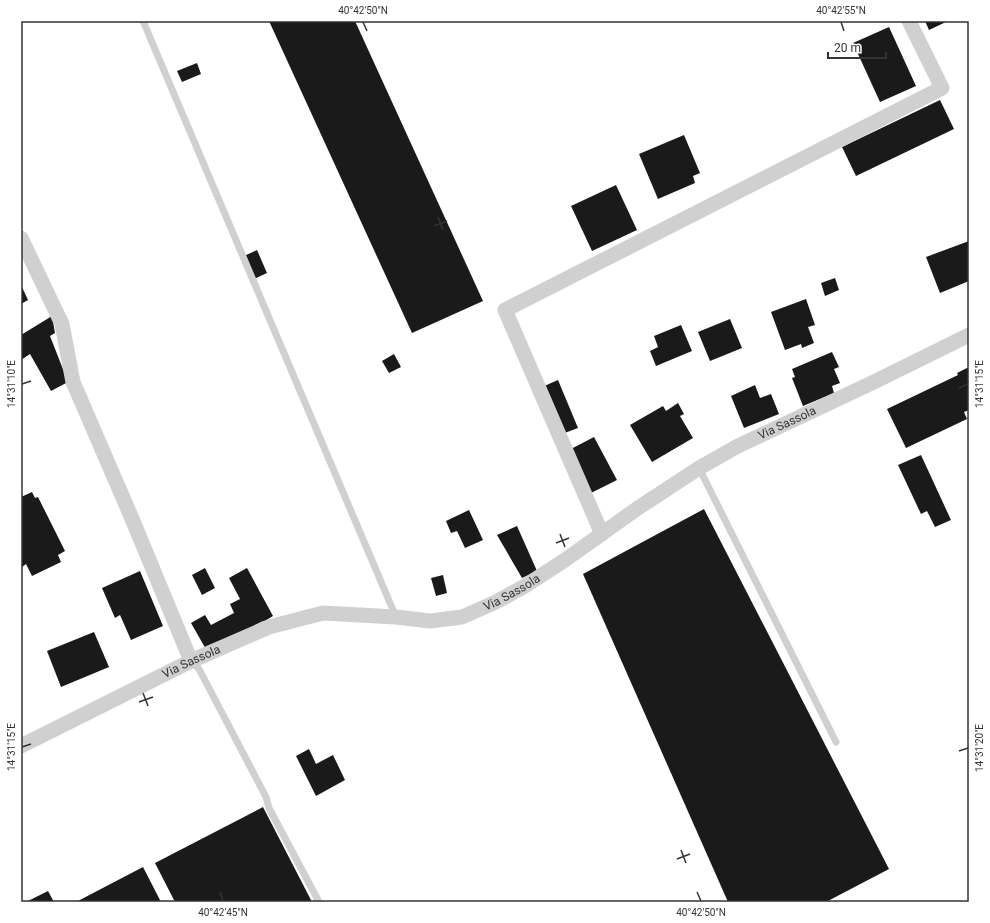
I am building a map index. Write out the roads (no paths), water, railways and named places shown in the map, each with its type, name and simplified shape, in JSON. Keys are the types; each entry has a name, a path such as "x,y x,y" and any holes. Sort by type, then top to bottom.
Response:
{"street":[{"path":"602,534 505,310 942,88 909,21"},
{"path":"21,238 62,324 73,382 191,661"},
{"name":"Via Sassola","path":"21,746 191,661 269,626 323,612 430,621 462,617 496,602 525,586 565,560 638,508 699,468 738,446 969,334"}],"lane":[{"path":"143,21 396,617"},
{"path":"699,468 836,742"},
{"path":"191,661 200,669 266,797 269,808 319,902"}]}
